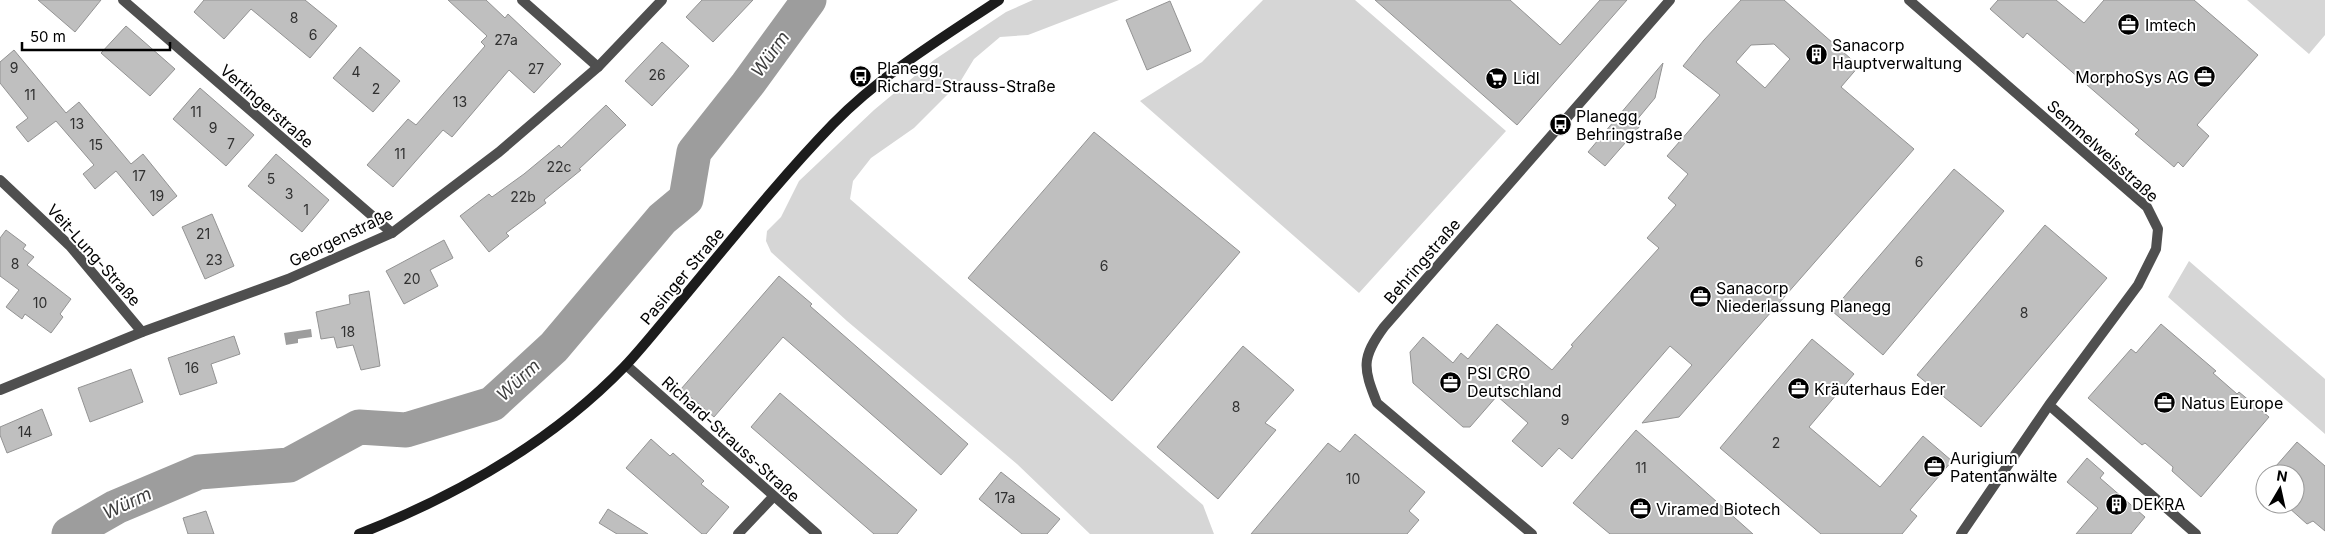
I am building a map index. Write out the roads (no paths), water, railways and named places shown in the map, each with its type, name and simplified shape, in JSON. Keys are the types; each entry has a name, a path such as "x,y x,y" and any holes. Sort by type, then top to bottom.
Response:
{"main road":[{"name":"Pasinger Straße","path":"359,534 392,521 448,493 544,436 587,402 626,365 775,189 833,124 898,67 1000,0"}],"street":[{"name":"Vertingerstraße","path":"123,0 392,233"},
{"path":"522,0 598,67"},
{"name":"Georgenstraße","path":"0,390 142,332 288,279 392,233 499,152 598,67 662,0"},
{"name":"Behringstraße","path":"1532,534 1377,402 1366,376 1371,345 1390,320 1670,0"},
{"name":"Semmelweisstraße","path":"1909,0 2147,207 2158,229 2156,249 2138,285 2049,405 1961,534"},
{"name":"Veit-Lung-Straße","path":"0,180 70,246 142,332"},
{"name":"Richard-Strauss-Straße","path":"626,365 817,534"},
{"path":"2049,405 2196,534"},
{"path":"738,534 773,497"}],"waterway":[{"name":"Würm","path":"69,534 116,507 199,472 289,465 359,427 406,430 492,404 554,347 662,219 686,199 694,152 747,85 809,0"}],"place":[{"name":"Imtech","path":"2129,25"},
{"name":"Sanacorp Hauptverwaltung","path":"1816,54"},
{"name":"Planegg, Richard-Strauss-Straße","path":"861,77"},
{"name":"MorphoSys AG","path":"2205,77"},
{"name":"Lidl","path":"1497,78"},
{"name":"Planegg, Behringstraße","path":"1560,125"},
{"name":"Sanacorp Niederlassung Planegg","path":"1700,297"},
{"name":"PSI CRO Deutschland","path":"1451,382"},
{"name":"Kräuterhaus Eder","path":"1798,389"},
{"name":"Natus Europe","path":"2165,403"},
{"name":"Aurigium Patentanwälte","path":"1934,467"},
{"name":"DEKRA","path":"2116,504"},
{"name":"Viramed Biotech","path":"1640,509"}]}
